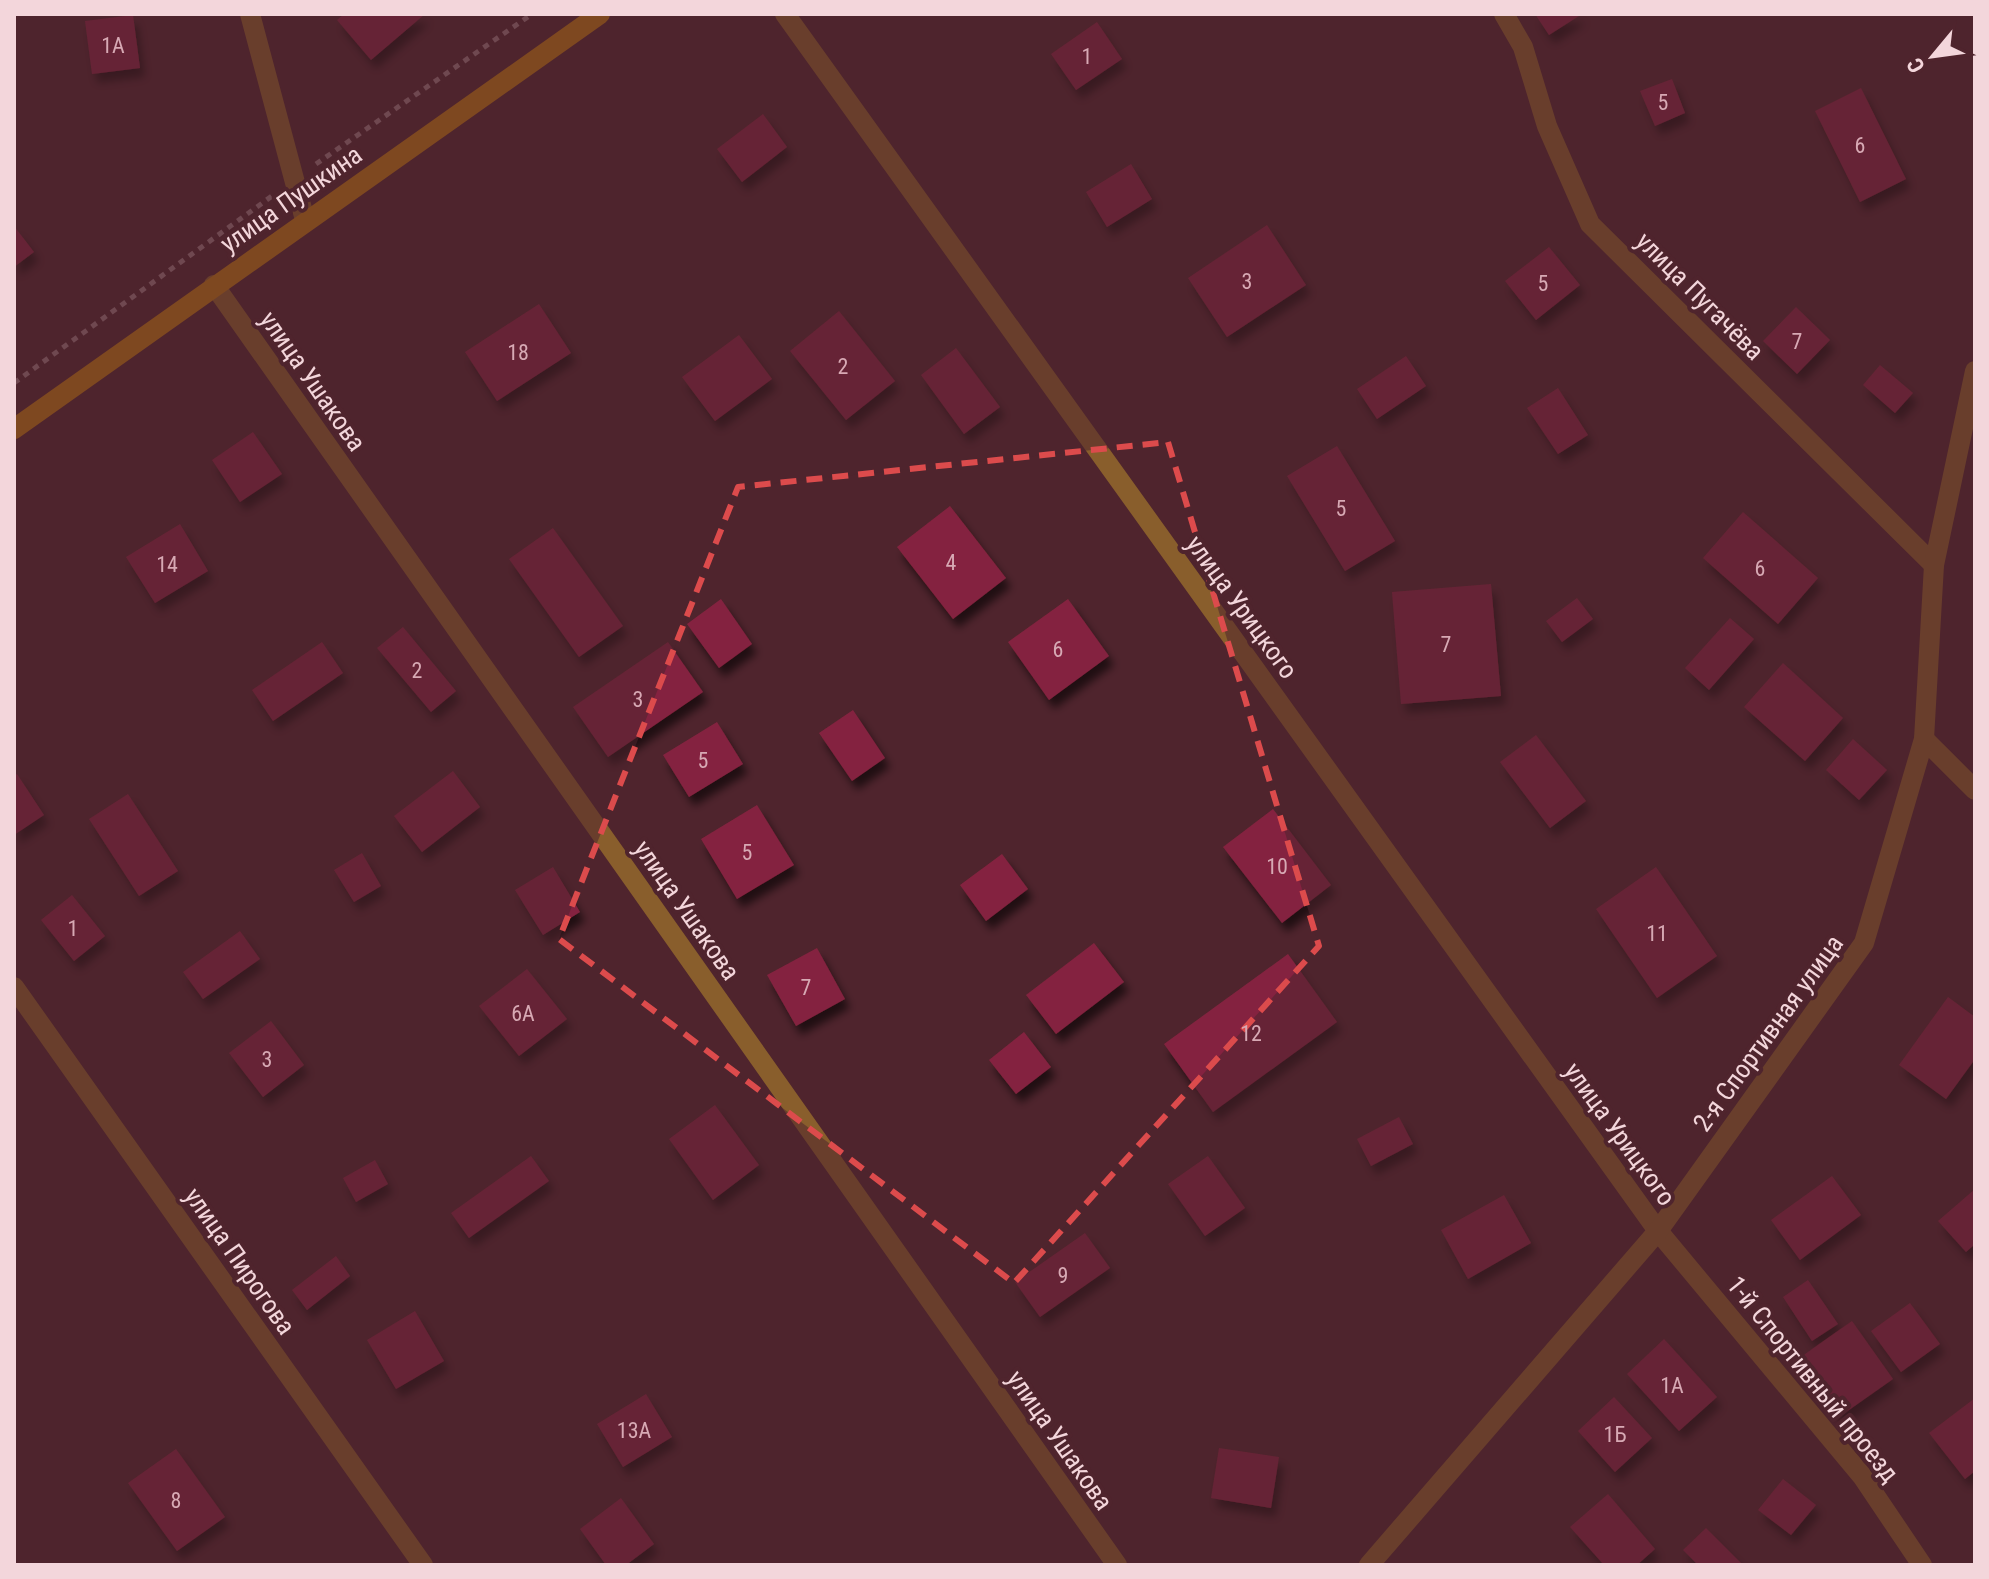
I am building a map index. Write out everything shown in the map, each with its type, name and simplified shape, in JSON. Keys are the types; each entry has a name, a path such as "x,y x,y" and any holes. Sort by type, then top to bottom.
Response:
{"main road":[{"name":"улица Пушкина","path":"14,429 600,14"}],"street":[{"path":"250,14 305,220"},
{"name":"улица Урицкого","path":"785,14 1658,1231"},
{"name":"улица Пугачёва","path":"1504,14 1523,47 1547,126 1590,224 1934,565"},
{"name":"улица Ушакова","path":"214,285 1117,1565"},
{"name":"2-я Спортивная улица","path":"1369,1565 1658,1231 1864,943 1924,739 1934,565 1975,371"},
{"path":"1924,739 1975,790"},
{"name":"улица Пирогова","path":"14,987 423,1565"},
{"name":"1-й Спортивный проезд","path":"1658,1231 1862,1476 1922,1565"}],"highlighted area":[{"path":"1168,442 1319,946 1014,1283 559,939 738,487"}],"building":[{"path":"344,14 425,14 371,60 337,20"},
{"path":"1535,14 1582,14 1549,35"},
{"path":"133,15 140,68 92,74 85,21"},
{"path":"1097,22 1122,59 1076,90 1051,54"},
{"path":"1672,79 1685,113 1655,126 1640,91"},
{"path":"1861,88 1906,179 1860,202 1815,111"},
{"path":"763,114 787,147 742,182 717,149"},
{"path":"1131,164 1152,199 1107,227 1086,192"},
{"path":"1267,225 1306,285 1227,337 1188,278"},
{"path":"14,226 34,252 14,267"},
{"path":"1549,247 1580,285 1536,320 1505,281"},
{"path":"539,304 571,353 497,401 465,352"},
{"path":"1796,307 1830,340 1797,374 1763,341"},
{"path":"839,311 895,381 846,420 790,351"},
{"path":"739,335 772,379 715,421 682,377"},
{"path":"956,348 1000,407 964,434 921,375"},
{"path":"1406,356 1426,386 1377,419 1357,389"},
{"path":"1880,365 1913,393 1895,413 1863,385"},
{"path":"1558,388 1588,435 1558,454 1527,408"},
{"path":"253,432 282,474 240,502 212,460"},
{"path":"1337,446 1395,541 1345,571 1287,476"},
{"path":"950,506 1006,578 953,619 897,547"},
{"path":"1743,512 1818,578 1778,624 1703,558"},
{"path":"180,524 208,571 155,603 126,557"},
{"path":"553,528 623,626 579,657 509,559"},
{"path":"1491,584 1501,696 1401,704 1392,592"},
{"path":"1577,598 1593,619 1562,642 1546,621"},
{"path":"721,599 752,644 719,668 687,624"},
{"path":"1068,599 1109,656 1049,700 1008,642"},
{"path":"1730,618 1754,639 1709,690 1685,668"},
{"path":"403,627 456,691 431,712 377,648"},
{"path":"322,642 343,673 273,721 252,690"},
{"path":"668,642 703,692 608,757 573,707"},
{"path":"1783,663 1843,718 1805,761 1744,707"},
{"path":"853,710 885,758 852,781 819,733"},
{"path":"717,722 743,764 689,797 663,755"},
{"path":"1536,735 1586,801 1550,828 1500,762"},
{"path":"1853,739 1887,770 1859,800 1826,770"},
{"path":"453,771 480,807 422,852 394,816"},
{"path":"17,774 44,815 14,835 14,776"},
{"path":"128,794 178,871 139,896 89,819"},
{"path":"757,805 794,865 737,899 701,839"},
{"path":"1273,809 1331,885 1282,923 1223,847"},
{"path":"362,853 381,886 354,902 334,870"},
{"path":"1002,854 1028,889 986,921 960,885"},
{"path":"553,867 580,912 543,935 515,890"},
{"path":"1656,867 1717,956 1657,998 1596,909"},
{"path":"72,895 105,936 74,961 41,920"},
{"path":"240,931 260,959 203,999 183,972"},
{"path":"1094,943 1124,982 1056,1034 1026,995"},
{"path":"817,948 845,999 796,1026 767,975"},
{"path":"1288,954 1337,1022 1213,1112 1164,1044"},
{"path":"527,969 567,1019 519,1056 479,1006"},
{"path":"1948,997 1975,1017 1975,1059 1946,1099 1899,1065"},
{"path":"271,1021 304,1065 263,1097 229,1053"},
{"path":"1024,1032 1051,1067 1016,1094 989,1060"},
{"path":"715,1105 759,1165 713,1200 669,1139"},
{"path":"1399,1117 1413,1144 1371,1166 1357,1139"},
{"path":"531,1156 549,1181 469,1238 451,1213"},
{"path":"1208,1156 1245,1208 1205,1236 1168,1184"},
{"path":"375,1160 388,1184 356,1202 343,1178"},
{"path":"1832,1176 1861,1215 1800,1260 1771,1220"},
{"path":"1975,1189 1975,1244 1966,1252 1938,1221"},
{"path":"1504,1195 1531,1243 1468,1279 1441,1230"},
{"path":"1085,1233 1110,1268 1040,1317 1015,1282"},
{"path":"336,1256 350,1276 307,1310 292,1290"},
{"path":"1808,1280 1838,1324 1812,1341 1783,1297"},
{"path":"1910,1303 1940,1344 1901,1372 1871,1331"},
{"path":"415,1311 444,1361 396,1389 367,1340"},
{"path":"1852,1321 1893,1379 1839,1417 1798,1359"},
{"path":"1664,1339 1717,1397 1679,1431 1627,1374"},
{"path":"646,1394 672,1437 623,1467 597,1424"},
{"path":"1614,1397 1652,1438 1615,1472 1578,1431"},
{"path":"1975,1398 1975,1471 1965,1479 1929,1433"},
{"path":"1219,1448 1279,1457 1271,1508 1211,1498"},
{"path":"176,1449 225,1517 177,1551 128,1483"},
{"path":"1783,1479 1816,1505 1791,1535 1758,1510"},
{"path":"1608,1494 1655,1549 1637,1565 1604,1565 1570,1527"},
{"path":"621,1498 654,1544 626,1565 606,1565 580,1529"},
{"path":"1706,1528 1743,1565 1698,1565 1683,1550"}]}
